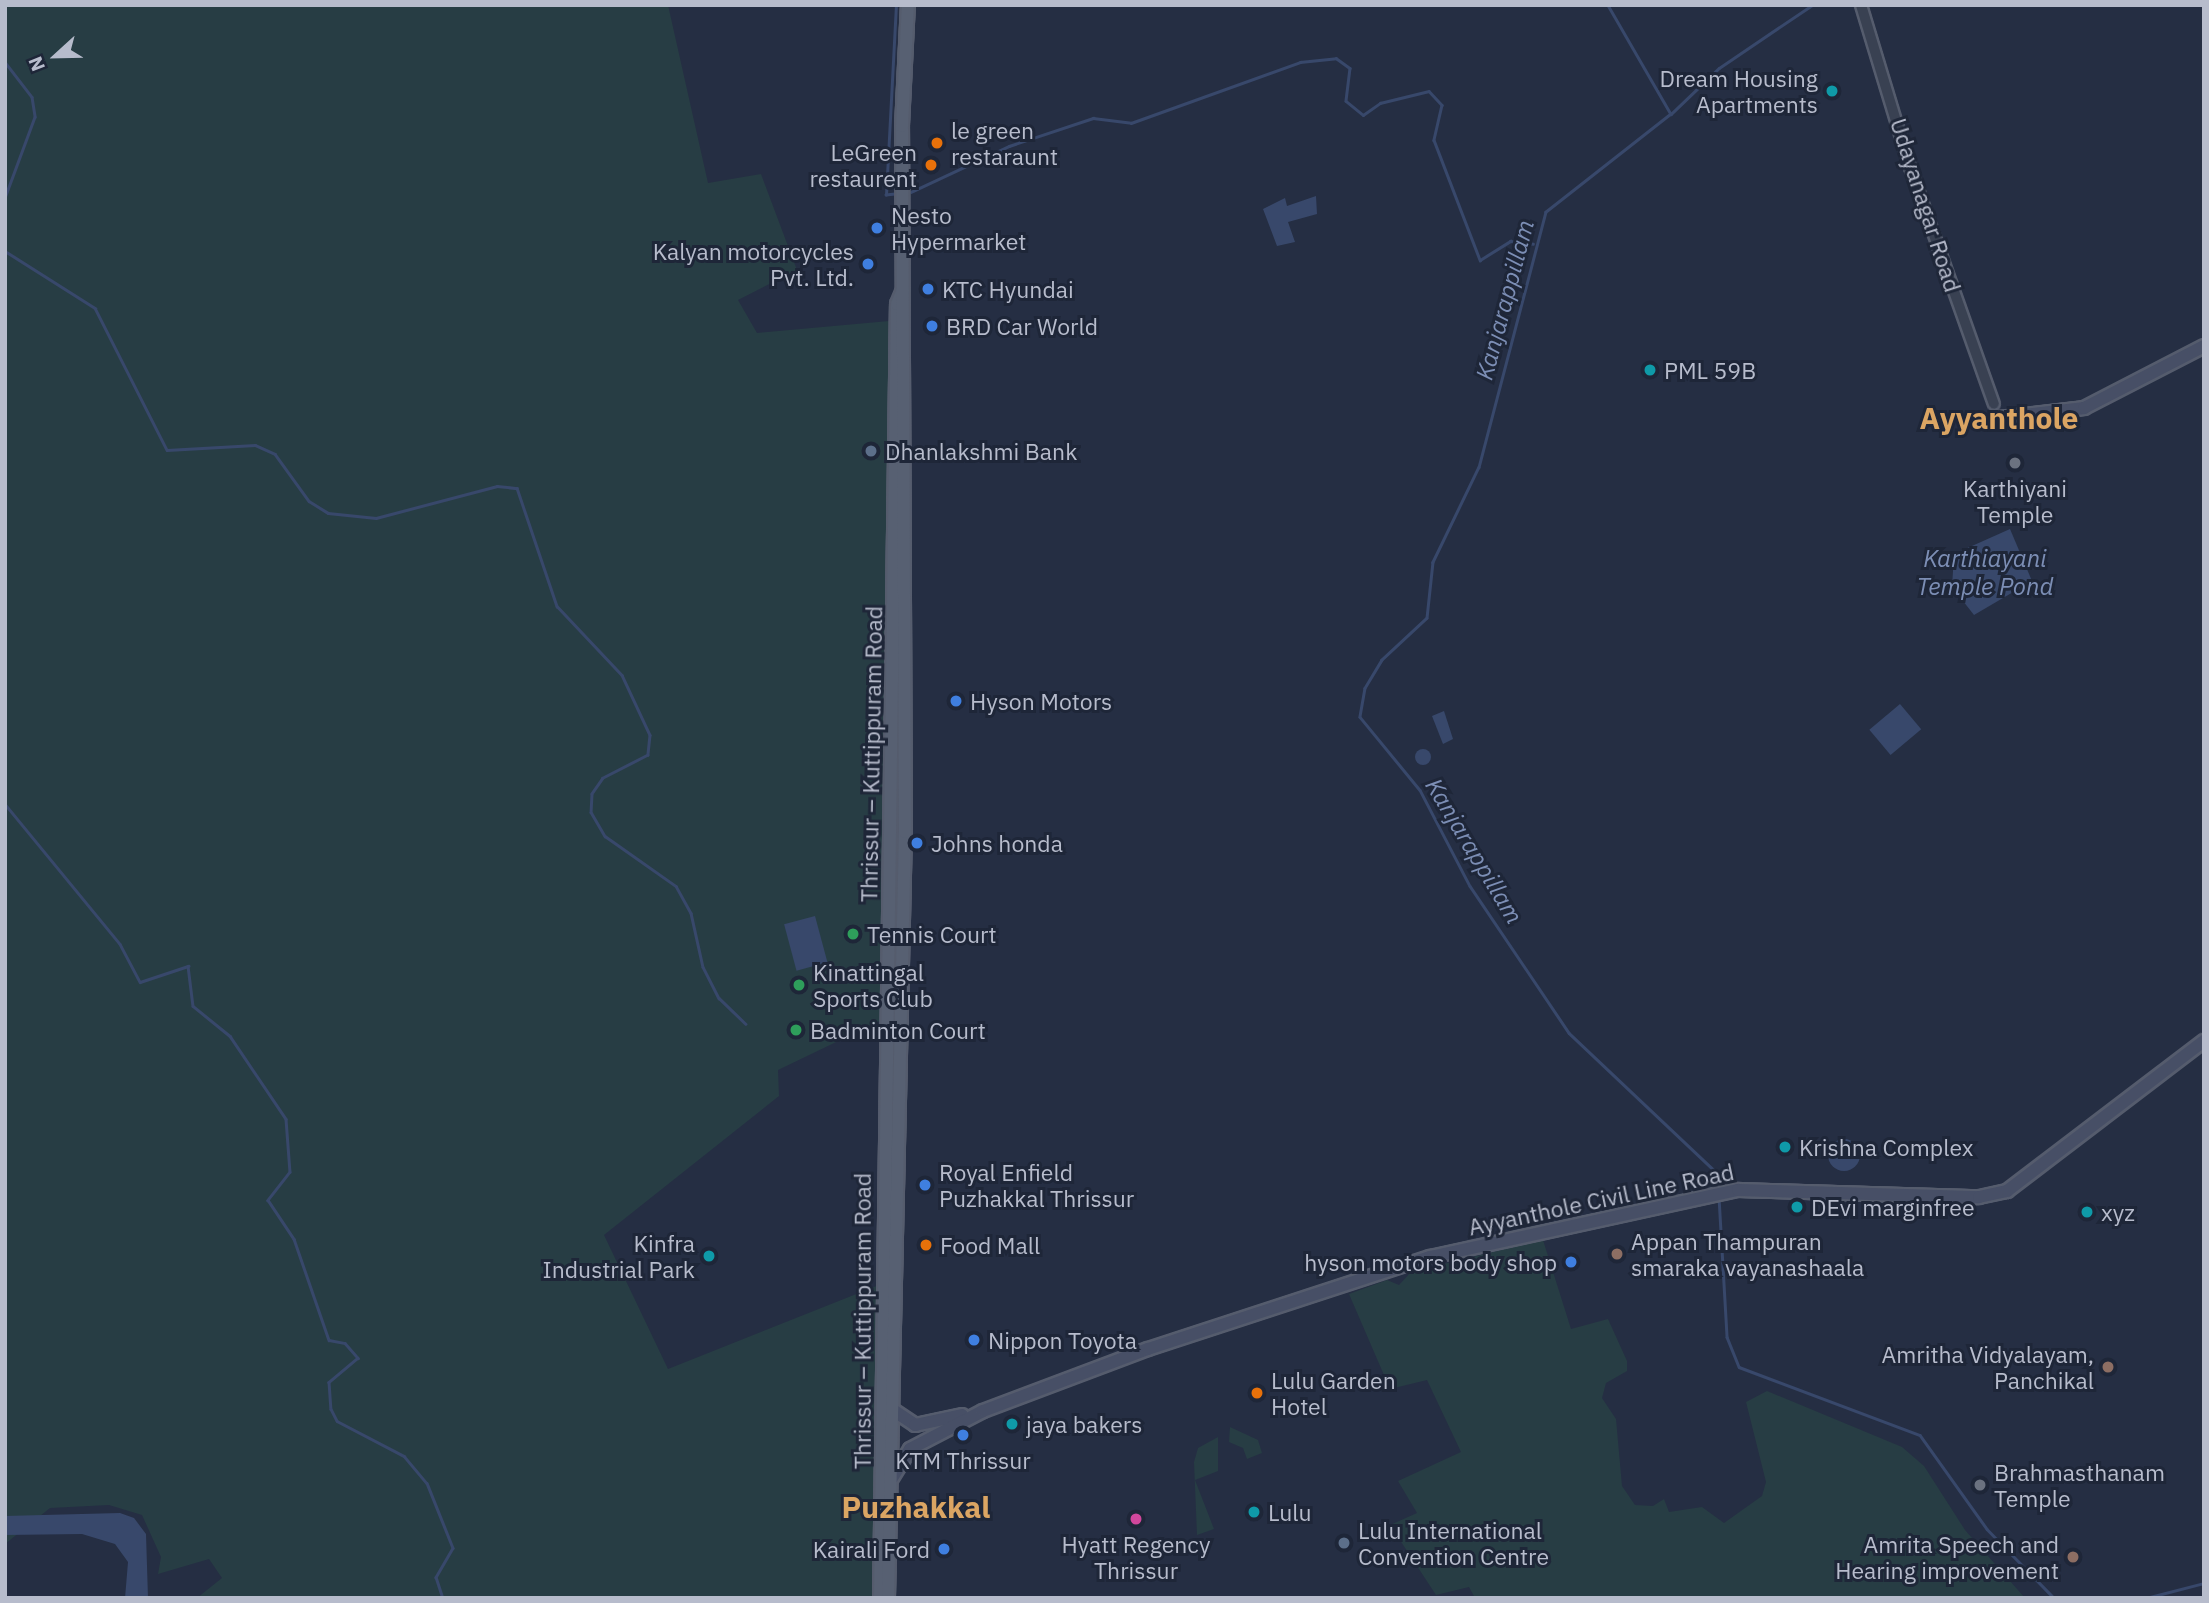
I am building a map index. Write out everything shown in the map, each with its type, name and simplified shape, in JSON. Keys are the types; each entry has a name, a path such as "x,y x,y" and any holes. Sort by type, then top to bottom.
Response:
{"main road":[{"name":"Thrissur – Kuttippuram Road","path":"888,1598 905,819 903,290 908,5"},
{"name":"Thrissur – Kuttippuram Road","path":"880,1598 897,304 903,290"},
{"path":"2006,416 2084,408 2204,346"},
{"name":"Ayyanthole Civil Line Road","path":"892,1410 906,1423 924,1425 982,1411 1148,1349 1430,1257 1693,1198 1738,1190 1979,1197 2007,1191 2204,1041"},
{"name":"Ayyanthole Civil Line Road","path":"892,1478 910,1449 982,1411"}],"street":[{"name":"Udayanagar Road","path":"1861,5 1994,404 2006,416"}],"shaded area":[{"path":"5,5 668,5 708,183 761,174 797,270 738,300 757,333 889,321 882,1020 778,1070 779,1096 604,1235 668,1369 879,1285 874,1598 197,1598 222,1578 209,1559 158,1574 161,1557 142,1515 109,1505 50,1508 5,1544"},
{"path":"1543,1240 1571,1329 1608,1319 1627,1361 1627,1371 1606,1383 1602,1398 1616,1419 1622,1486 1635,1505 1653,1506 1664,1499 1669,1512 1702,1507 1724,1523 1762,1496 1766,1482 1746,1402 1767,1391 1902,1447 1924,1466 1965,1530 2025,1598 1475,1598 1469,1587 1436,1595 1390,1525 1417,1513 1398,1481 1461,1452 1427,1380 1390,1389 1349,1294 1387,1280 1399,1285 1411,1272"},
{"path":"1230,1427 1258,1440 1262,1453 1247,1459 1243,1448 1229,1442"},
{"path":"1218,1437 1218,1471 1195,1480 1214,1529 1197,1535 1194,1462 1198,1448"}],"water":[{"path":"1316,196 1317,214 1288,222 1295,242 1277,246 1263,209 1285,198 1287,206"},
{"name":"Karthiayani Temple Pond","path":"2010,529 2032,581 1974,615 1952,587 1954,554"},
{"path":"1900,704 1921,729 1891,755 1869,730"},
{"path":"1444,711 1453,739 1443,744 1432,716"},
{"path":"1423,749 1431,757 1423,765 1415,757"},
{"path":"815,916 827,962 797,971 784,924"},
{"path":"1844,1139 1855,1144 1860,1155 1855,1166 1844,1171 1833,1166 1828,1155 1833,1144"},
{"path":"120,1513 134,1518 146,1534 148,1598 125,1598 128,1562 115,1544 82,1534 5,1535 5,1516"}],"waterway":[{"path":"895,194 886,195 896,5"},
{"name":"Kanjarappillam","path":"1608,5 1671,114 1546,212 1479,467 1433,562 1427,618 1382,660 1365,688 1360,717 1420,790 1470,886 1569,1033 1715,1171 1718,1191"},
{"path":"1671,114 1719,68 1812,5"},
{"path":"911,192 1009,146 1093,118 1131,123 1300,62 1336,58 1350,68 1346,101 1363,115 1380,103 1429,91 1442,105 1434,140 1480,260 1510,241 1533,244"},
{"path":"5,62 32,97 35,117 5,198"},
{"path":"5,251 95,308 167,450 255,445 275,454 309,501 328,513 376,518 497,486 517,488 557,606 622,675 650,735 648,755 603,778 592,794 591,812 605,836 676,886 691,913 703,967 719,998 746,1024"},
{"path":"5,804 120,944 140,982 188,966 193,1006 230,1036 286,1119 290,1172 268,1200 294,1239 329,1340 345,1343 358,1358 329,1382 331,1409 337,1421 404,1456 427,1483 453,1548 436,1577 443,1598"},
{"name":"Kanjarappillam","path":"1719,1197 1727,1337 1739,1367 1920,1435 1987,1529 2054,1598"},
{"name":"Kanjarappillam","path":"2146,1598 2204,1583"}],"place":[{"name":"Dream Housing Apartments","path":"1832,91"},
{"name":"le green restaraunt","path":"937,143"},
{"name":"LeGreen restaurent","path":"931,165"},
{"name":"Nesto Hypermarket","path":"877,228"},
{"name":"Kalyan motorcycles Pvt. Ltd.","path":"868,264"},
{"name":"KTC Hyundai","path":"928,289"},
{"name":"BRD Car World","path":"932,326"},
{"name":"PML 59B","path":"1650,370"},
{"name":"Dhanlakshmi Bank","path":"871,451"},
{"name":"Karthiyani Temple","path":"2015,463"},
{"name":"Hyson Motors","path":"956,701"},
{"name":"Johns honda","path":"917,843"},
{"name":"Tennis Court","path":"853,934"},
{"name":"Kinattingal Sports Club","path":"799,985"},
{"name":"Badminton Court","path":"796,1030"},
{"name":"Krishna Complex","path":"1785,1147"},
{"name":"Royal Enfield Puzhakkal Thrissur","path":"925,1185"},
{"name":"DEvi marginfree","path":"1797,1207"},
{"name":"xyz","path":"2087,1212"},
{"name":"Food Mall","path":"926,1245"},
{"name":"Appan Thampuran smaraka vayanashaala","path":"1617,1254"},
{"name":"Kinfra Industrial Park","path":"709,1256"},
{"name":"hyson motors body shop","path":"1571,1262"},
{"name":"Nippon Toyota","path":"974,1340"},
{"name":"Amritha Vidyalayam, Panchikal","path":"2108,1367"},
{"name":"Lulu Garden Hotel","path":"1257,1393"},
{"name":"jaya bakers","path":"1012,1424"},
{"name":"KTM Thrissur","path":"963,1435"},
{"name":"Brahmasthanam Temple","path":"1980,1485"},
{"name":"Lulu","path":"1254,1512"},
{"name":"Hyatt Regency Thrissur","path":"1136,1519"},
{"name":"Lulu International Convention Centre","path":"1344,1543"},
{"name":"Kairali Ford","path":"944,1549"},
{"name":"Amrita Speech and Hearing improvement","path":"2073,1557"}],"district":[{"name":"Ayyanthole","path":"1999,418"},
{"name":"Puzhakkal","path":"916,1507"}]}
